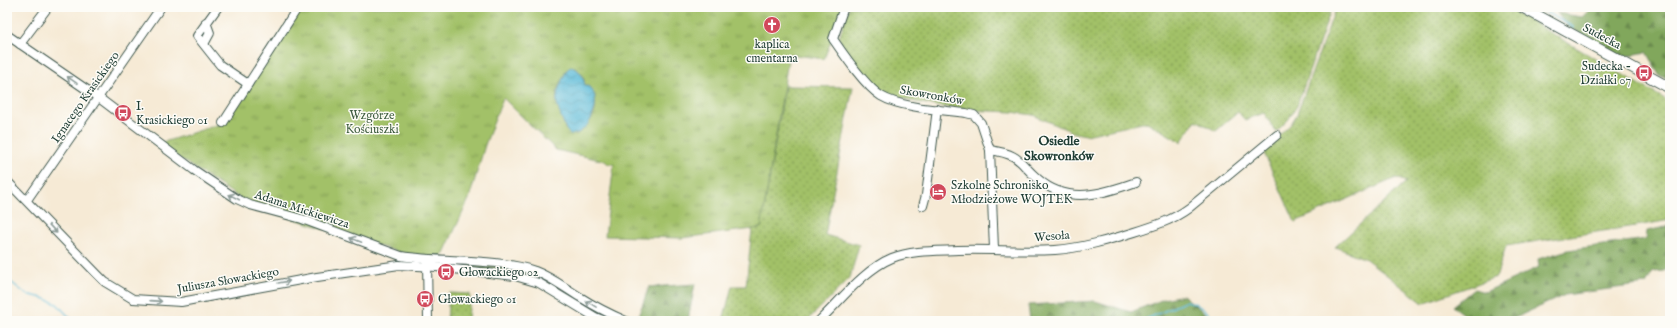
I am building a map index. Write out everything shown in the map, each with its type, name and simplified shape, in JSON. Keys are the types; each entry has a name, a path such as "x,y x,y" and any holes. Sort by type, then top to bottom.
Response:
{"main road":[{"name":"Sudecka","path":"1522,7 1670,88"}],"street":[{"path":"20,44 48,7"},
{"name":"Ignacego Krasickiego","path":"27,200 162,7"},
{"path":"218,7 197,36 220,65 248,84"},
{"path":"223,123 298,7"},
{"name":"Skowronków","path":"844,7 833,39 865,81 880,96 900,104 974,115 981,123 990,150 994,249"},
{"name":"Adama Mickiewicza","path":"7,35 99,98 183,162 237,199 250,205 302,219 401,256 427,263 530,280 547,287 595,317 605,321"},
{"path":"923,206 926,195 937,109"},
{"name":"Wesoła","path":"820,321 871,270 893,258 918,252 994,249 1054,250 1072,248 1105,241 1155,226 1178,216 1190,208 1218,182 1277,134"},
{"path":"990,150 1009,154 1019,159 1037,179 1048,187 1072,196 1100,193 1136,182"},
{"name":"Juliusza Słowackiego","path":"7,181 105,282 133,299 181,302 317,277 400,265 427,263"},
{"path":"400,265 404,261 401,256"},
{"name":"Adama Mickiewicza","path":"427,263 470,261 516,267 533,271 551,278 599,309 626,321"},
{"path":"427,263 428,321"}],"green space":[{"name":"Wzgórze Kościuszki","path":"299,7 844,7 824,59 789,54 761,228 682,238 605,236 614,164 608,164 605,161 556,150 503,98 485,145 469,199 443,255 436,259 405,254 250,205 158,144 223,123","holes":["576,68 583,75 585,85 588,85 594,96 596,107 590,121 575,135 565,129 556,96 566,70"]},
{"path":"849,7 1332,7 1297,106 1288,120 1276,132 1264,113 1245,120 1238,112 1216,131 1196,120 1181,142 1147,122 1086,135 1075,133 1033,115 937,106 897,98 881,92 867,79 842,47 839,38"},
{"path":"1336,7 1506,7 1670,102 1670,220 1506,246 1496,277 1423,303 1366,259 1335,247 1406,182 1396,178 1295,222 1263,151 1291,124 1297,114"},
{"path":"1593,7 1670,7 1670,81 1659,75 1646,52 1622,57 1568,27 1557,13 1582,17"},
{"path":"785,86 853,87 825,235 859,245 850,278 807,321 723,321 732,286 746,286 752,229 761,228"},
{"path":"1670,226 1670,263 1665,271 1653,272 1646,284 1565,295 1508,321 1473,321 1453,306 1474,289 1485,292 1539,267 1538,259 1568,250 1646,239 1647,231"},
{"path":"437,262 485,265 531,273 530,277 437,264"},
{"path":"545,279 620,321 612,321 603,318 544,283 543,281"},
{"path":"695,284 688,321 644,321 637,319 649,287"},
{"path":"449,293 470,294 468,321 447,321"},
{"path":"1183,295 1214,321 1030,321 1028,305 1095,301 1131,312 1164,299"}],"water":[{"path":"571,67 575,68 579,72 585,85 595,96 595,105 593,114 584,129 577,133 570,134 566,130 557,105 557,95 566,71"}],"waterway":[{"path":"1536,7 1573,27 1572,29"},
{"path":"7,279 26,294 43,298 57,304 73,321"},
{"path":"1142,321 1187,301 1196,304 1219,321"}],"place":[{"name":"kaplica cmentarna","path":"772,25"},
{"name":"Sudecka - Działki 07","path":"1644,73"},
{"name":"I. Krasickiego 01","path":"123,113"},
{"name":"Szkolne Schronisko Młodzieżowe WOJTEK","path":"938,192"},
{"name":"Głowackiego 02","path":"446,272"},
{"name":"Głowackiego 01","path":"425,299"}],"district":[{"name":"Osiedle Skowronków","path":"1059,148"}]}
